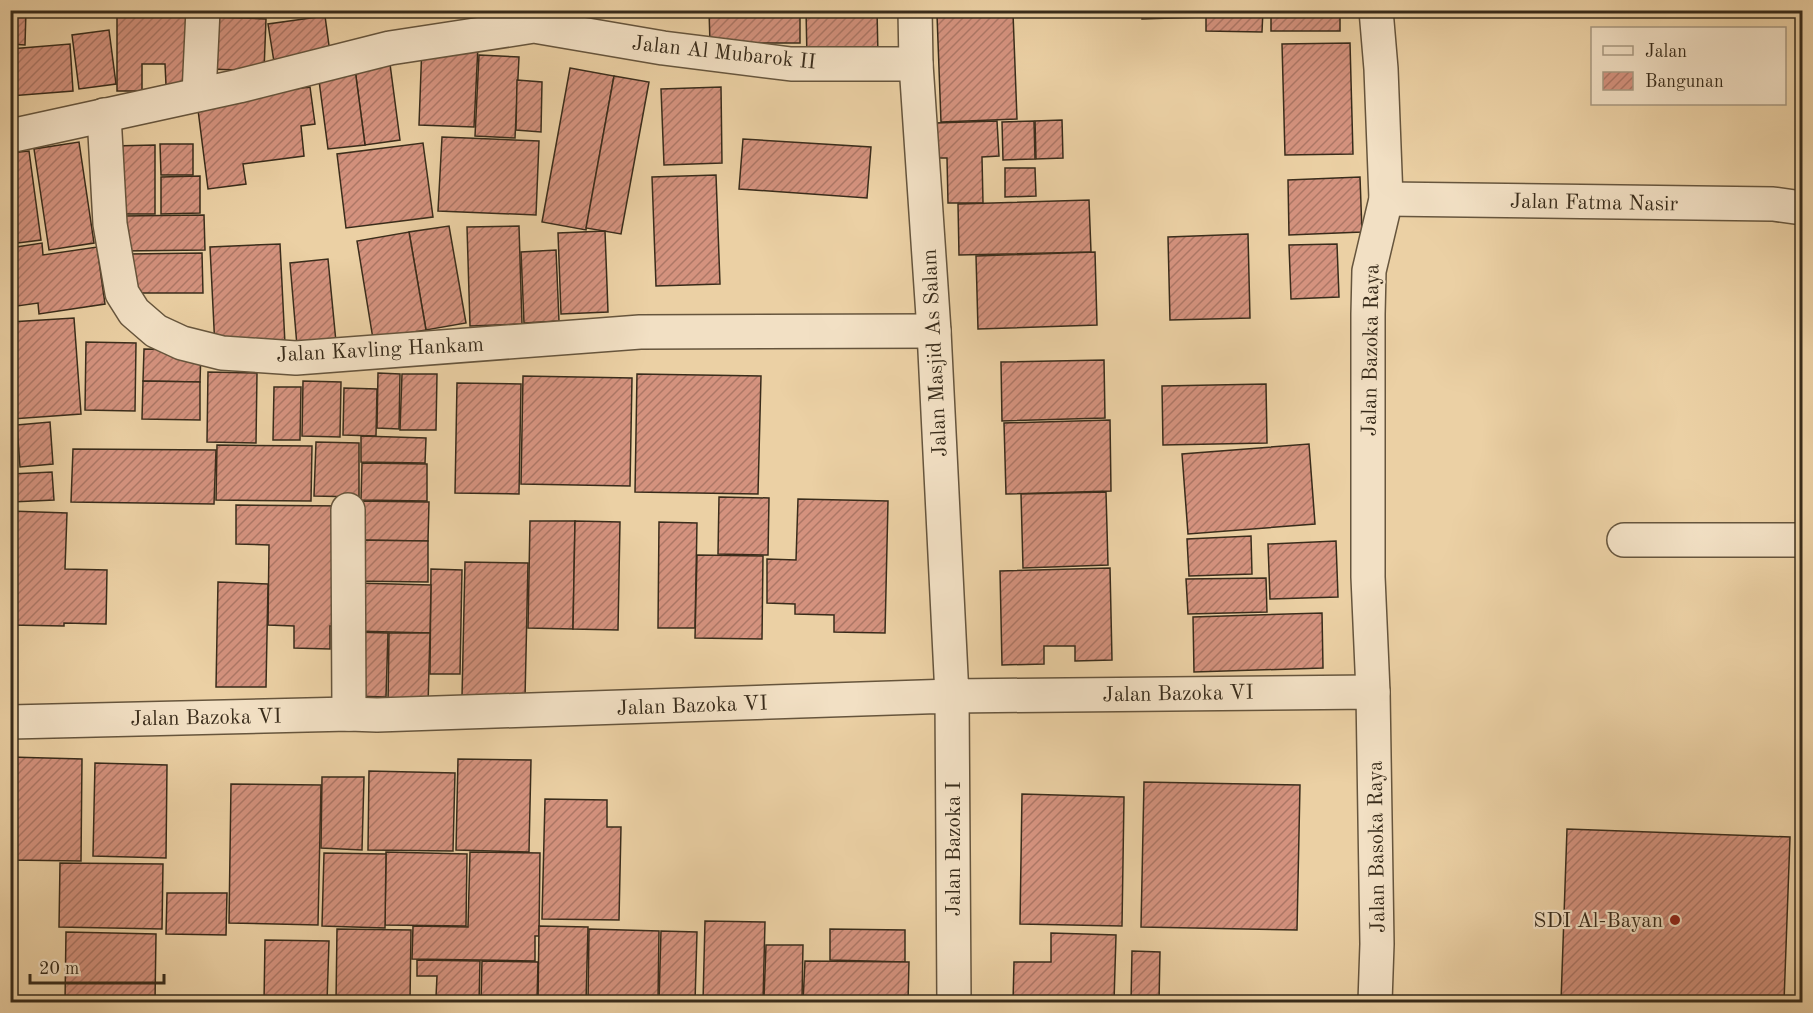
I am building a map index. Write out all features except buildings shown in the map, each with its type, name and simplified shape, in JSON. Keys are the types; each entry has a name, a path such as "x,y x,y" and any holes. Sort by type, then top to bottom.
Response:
{"street":[{"path":"199,94 203,10"},
{"name":"Jalan Masjid As Salam","path":"915,10 916,63 934,331 952,696"},
{"name":"Jalan Bazoka Raya","path":"1373,692 1368,577 1369,271 1386,200 1381,69 1376,10"},
{"name":"Jalan Al Mubarok II","path":"104,115 390,48 533,19 663,48 791,64 916,63"},
{"path":"10,136 104,115"},
{"name":"Jalan Kavling Hankam","path":"104,115 110,224 122,293 134,312 156,331 182,343 222,353 296,358 640,332 934,331"},
{"name":"Jalan Fatma Nasir","path":"1386,200 1773,204 1803,208"},
{"path":"348,510 349,714"},
{"path":"1623,540 1803,540"},
{"name":"Jalan Bazoka VI","path":"10,722 388,715 952,696 1373,692"},
{"name":"Jalan Basoka Raya","path":"1373,692 1377,944 1375,1002"},
{"name":"Jalan Bazoka I","path":"952,696 954,1002"}],"place":[{"name":"SDI Al-Bayan","path":"1675,920"}]}
